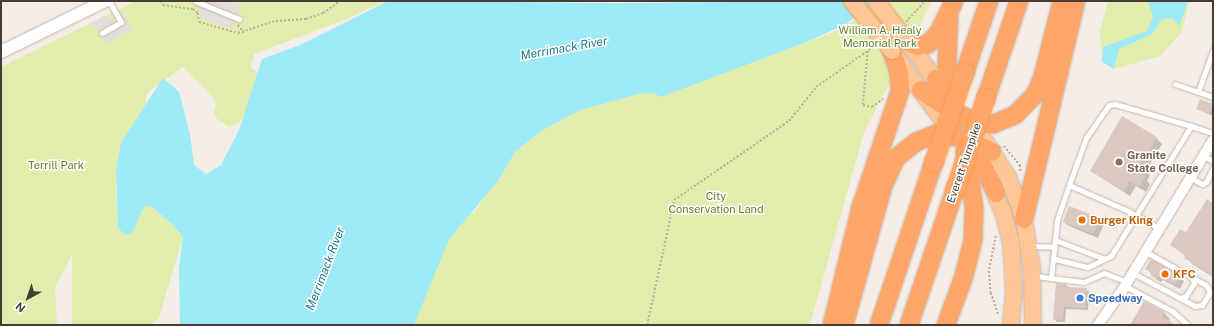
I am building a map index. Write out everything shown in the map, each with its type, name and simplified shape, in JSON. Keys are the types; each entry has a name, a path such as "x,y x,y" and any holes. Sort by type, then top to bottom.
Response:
{"highway":[{"path":"879,325 988,1"},
{"name":"Everett Turnpike","path":"909,325 1019,1"},
{"path":"921,90 957,111 986,125 1004,121 1026,105 1043,76 1062,1"},
{"path":"1024,219 1076,1"},
{"path":"907,41 918,46 928,44 952,8"},
{"path":"946,325 964,276 973,239 974,207 964,142 947,64 952,8"},
{"path":"832,325 861,207 900,91 899,73 892,51"},
{"path":"936,79 957,111"},
{"path":"844,325 883,186 896,158 905,149 930,135 997,148"},
{"path":"964,142 996,193"}],"main road":[{"path":"852,1 921,90 964,142"},
{"path":"876,1 936,79"},
{"path":"957,111 997,148 1015,191 1024,219 1030,261 1033,325"},
{"path":"996,193 1003,212 1013,253 1006,323"}],"street":[{"path":"1,52 105,1"},
{"path":"1098,325 1133,273 1191,178 1209,159 1213,140"}],"lane":[{"path":"102,33 121,22 109,1"},
{"path":"195,1 238,21"},
{"path":"1198,92 1213,50"},
{"path":"1175,84 1213,96"},
{"path":"1051,278 1055,259 1057,220 1086,138 1109,105 1115,104 1213,132"},
{"path":"1055,259 1082,267 1111,256 1138,216 1191,126"},
{"path":"1191,178 1202,184 1206,182 1213,168"},
{"path":"1070,185 1138,216 1160,229"},
{"path":"1055,240 1105,259"},
{"path":"1055,247 1030,261 1051,278 1084,282 1104,273 1172,311 1188,325"},
{"path":"1133,273 1195,306 1202,305 1210,292 1206,285 1146,252"},
{"path":"1180,298 1186,296 1194,283 1191,277"}],"path":[{"path":"160,1 163,5 192,9 198,14 199,22 232,32 244,33 276,21 306,19 323,12 340,1"},
{"path":"238,21 244,33"},
{"path":"868,50 863,105 872,107 885,96"},
{"path":"647,325 674,200 789,121 816,87 853,62"},
{"path":"997,148 1020,165 1023,179"},
{"path":"997,232 989,271 991,293 1006,323"}],"green space":[{"name":"Terrill Park","path":"136,1 386,1 344,20 254,54 251,67 262,77 240,122 229,127 217,119 214,113 216,104 212,96 183,67 149,91 146,96 146,104 121,143 116,187 118,228 133,232 141,212 146,206 151,206 172,224 183,237 159,318 151,325 72,325 72,255 55,287 57,325 1,325 1,67"},
{"name":"City Conservation Land","path":"884,1 932,1 864,132 810,325 407,325 418,287 462,216 475,212 509,156 553,113 619,95 677,89 837,31"},
{"path":"1108,1 1189,1 1182,32 1160,56 1114,69 1102,62 1100,31"}],"shaded area":[{"path":"200,1 230,1 242,5 231,28 200,18"},
{"path":"123,14 133,28 106,44 92,23 103,16 113,19"}],"water":[{"name":"Merrimack River","path":"388,1 613,3 878,1 846,24 809,41 661,97 654,93 639,94 580,110 539,132 515,152 498,181 449,239 414,325 180,325 179,268 183,237 172,224 151,206 146,206 141,212 133,232 126,235 118,228 116,170 121,143 146,104 163,78 179,92 190,134 194,165 206,174 221,165 239,130 262,59 300,45"},
{"path":"1148,1 1186,1 1187,5 1179,26 1172,18 1162,19 1152,34 1119,49 1114,69 1102,62 1103,47 1147,31 1153,17"}],"building":[{"path":"1200,99 1213,104 1209,114 1196,109"},
{"path":"1122,116 1157,137 1140,165 1145,169 1141,175 1145,177 1139,187 1129,181 1124,191 1090,171"},
{"path":"1207,199 1213,203 1213,276 1184,258 1186,255 1170,245 1180,229 1186,232"},
{"name":"Burger King","path":"1069,206 1100,218 1094,234 1063,222"},
{"name":"KFC","path":"1151,259 1180,275 1175,285 1158,276 1157,279 1151,276 1152,273 1145,269"},
{"path":"1056,283 1066,284 1066,287 1087,288 1085,308 1064,307 1063,320 1053,319"},
{"path":"1144,301 1165,312 1162,317 1176,325 1130,325"}],"place":[{"name":"Granite State College","path":"1119,162"},
{"name":"Burger King","path":"1082,220"},
{"name":"KFC","path":"1165,274"},
{"name":"Speedway","path":"1080,298"}],"park label":[{"name":"William A. Healy Memorial Park","path":"880,37"}]}
